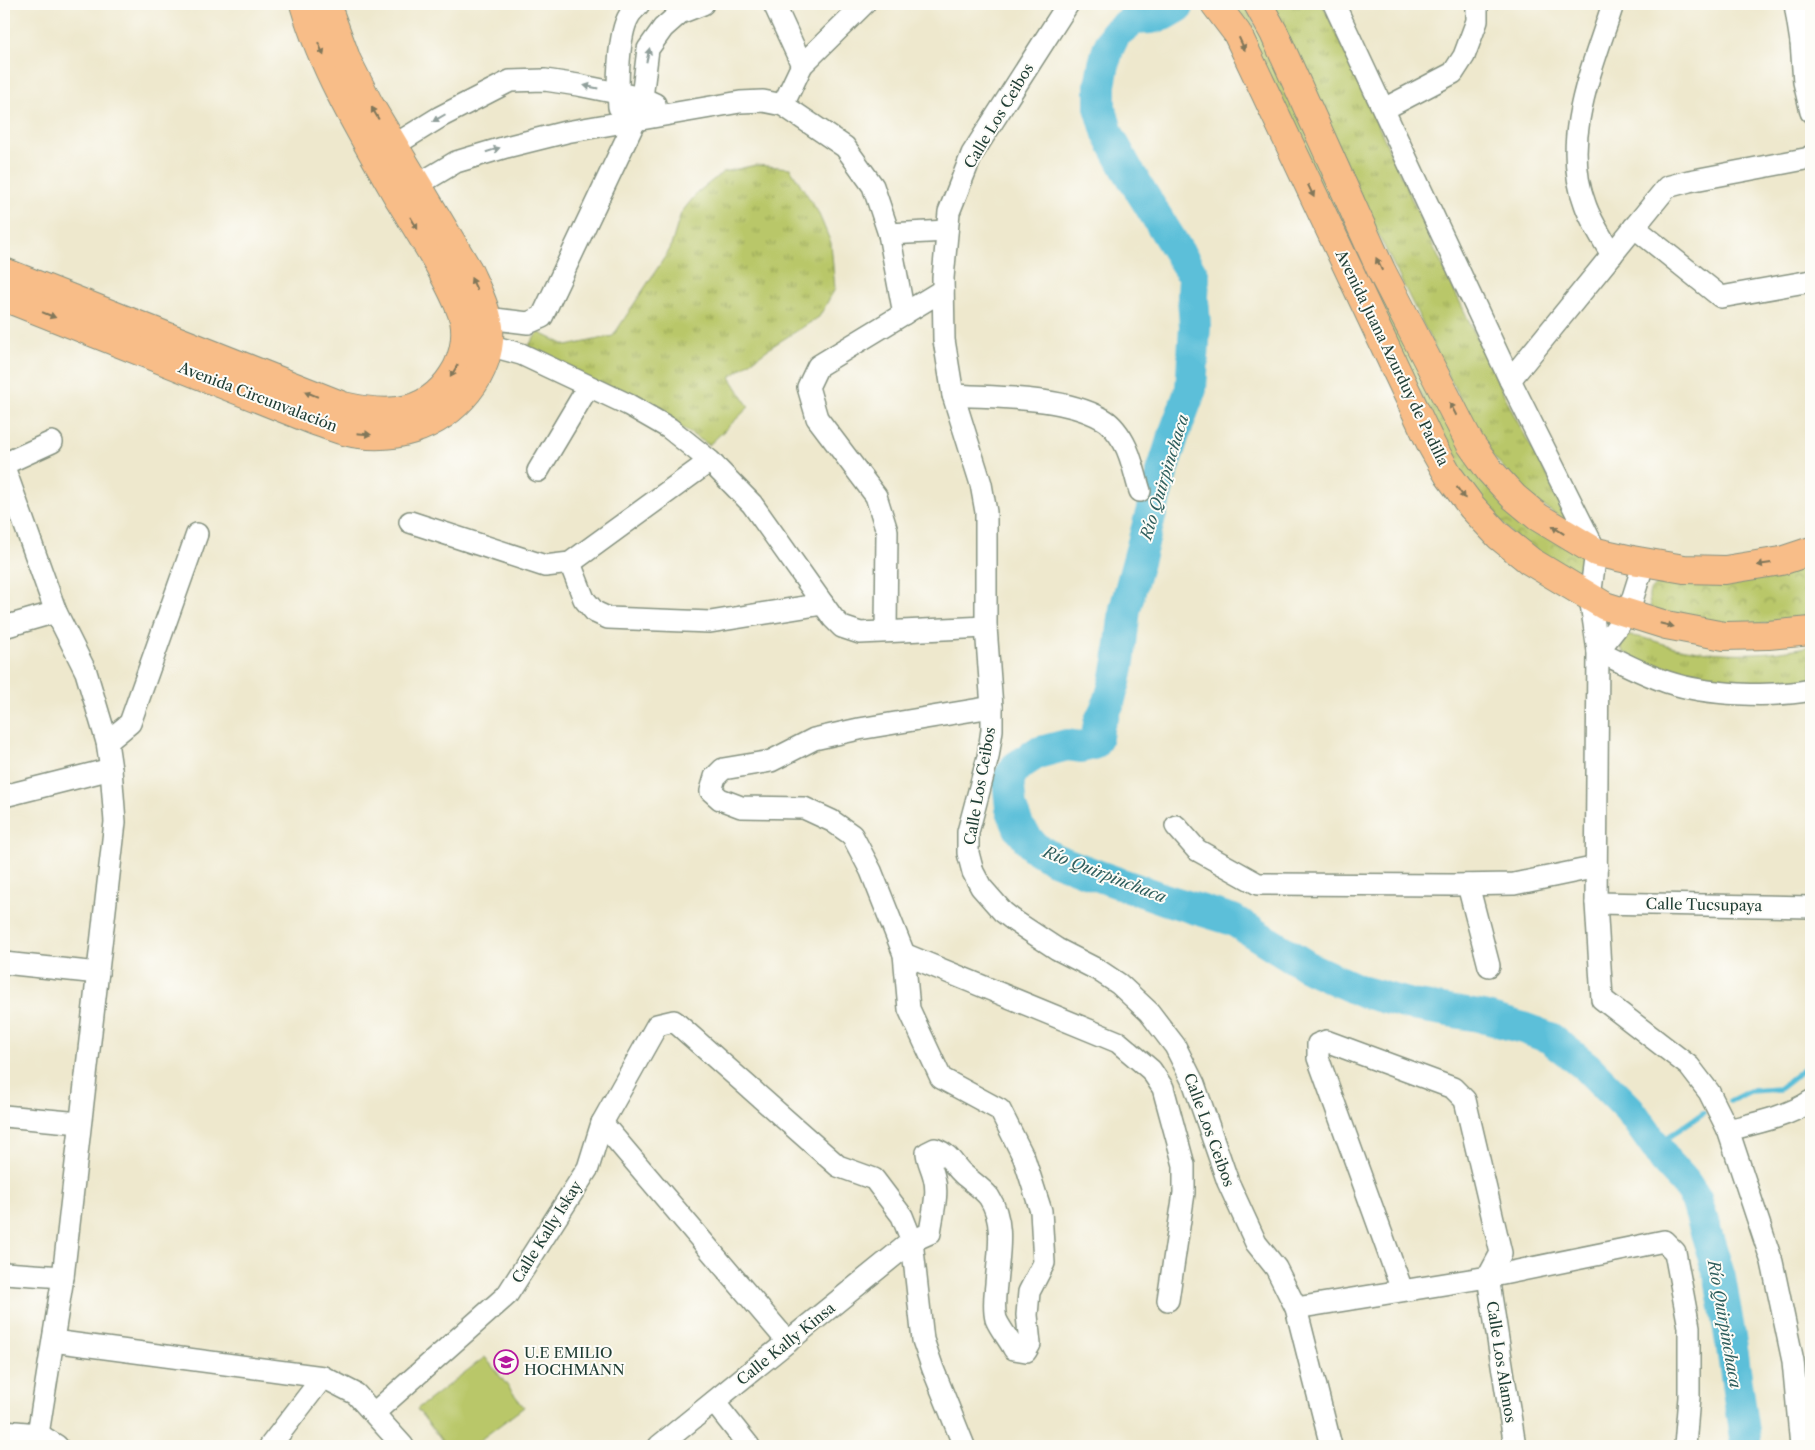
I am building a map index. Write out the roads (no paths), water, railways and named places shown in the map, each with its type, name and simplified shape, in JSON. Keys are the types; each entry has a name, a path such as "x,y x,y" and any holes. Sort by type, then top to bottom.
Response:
{"highway":[{"name":"Avenida Circunvalación","path":"4,272 343,406 370,412 403,410 417,406 440,392 462,358 465,338 464,320 408,191 385,151 330,71 304,4"},
{"name":"Avenida Circunvalación","path":"326,4 347,61 385,151"},
{"name":"Avenida Juana Azurduy de Padilla","path":"1215,4 1237,33 1432,446 1449,476 1472,507 1498,536 1530,561 1604,606 1666,625 1724,636 1768,635 1811,631"},
{"name":"Avenida Juana Azurduy de Padilla","path":"1258,4 1274,33 1381,270 1470,443 1490,471 1520,502 1538,517 1596,552 1684,569 1725,570 1781,561 1811,551"},
{"name":"Avenida Circunvalación","path":"4,297 315,421 345,431 362,434 402,432 431,423 445,415 461,400 474,384 484,364 489,330 481,297 468,270 408,191"}],"street":[{"path":"628,121 618,93 623,31 628,16 639,4"},
{"path":"487,318 528,323 542,317 625,144 628,121 642,98 648,49 677,8 703,4"},
{"path":"774,4 802,65"},
{"path":"783,105 802,65 864,4"},
{"name":"Calle Los Ceibos","path":"1068,4 972,154 949,212 943,290 944,340 953,395 981,484 986,512 986,627 992,707 992,730 988,757 968,832 968,853 977,880 991,900 1016,922 1057,949 1098,970 1118,984 1149,1012 1175,1046 1194,1084 1228,1182 1248,1226 1256,1243 1276,1268 1296,1308 1331,1446"},
{"path":"1334,4 1510,380 1596,552 1590,597 1598,651 1596,903 1602,999 1689,1066 1709,1092 1728,1130 1772,1262 1793,1361 1801,1446"},
{"path":"1384,109 1453,73 1464,56 1477,21 1477,4"},
{"path":"1612,255 1584,204 1575,161 1579,113 1613,4"},
{"path":"1795,4 1806,37 1804,82 1811,112"},
{"path":"385,151 440,117 510,81 545,80 618,93 642,98 670,113"},
{"path":"408,191 456,162 506,146 566,132 740,102 763,101 783,105 845,147 873,186 889,234 904,314"},
{"path":"1510,380 1667,187 1689,181 1810,158 1811,156"},
{"path":"1634,227 1720,297 1811,281"},
{"path":"889,234 947,231"},
{"path":"886,631 886,531 876,496 817,418 808,387 818,366 943,290"},
{"path":"488,345 521,354 629,405 669,428 710,461 752,504 832,618 842,627 860,633 986,627"},
{"path":"538,471 588,387"},
{"path":"953,395 1027,399 1078,408 1103,418 1125,444 1140,491"},
{"path":"36,1440 63,1277 115,822 112,769 86,672 56,612 4,465 52,442"},
{"path":"410,522 545,566 570,563 710,461"},
{"path":"106,742 130,723 197,534"},
{"path":"1598,651 1628,613 1644,562"},
{"path":"570,563 584,599 595,612 608,618 710,622 823,604"},
{"path":"4,627 56,612"},
{"path":"1598,651 1650,676 1670,683 1691,687 1744,694 1795,693 1811,690"},
{"path":"992,707 859,729 814,739 770,761 723,769 715,776 711,791 720,799 741,807 804,808 832,821 852,835 872,871 904,954 1118,1042 1151,1070 1163,1088 1184,1165 1184,1193 1168,1300"},
{"path":"4,796 112,769"},
{"path":"1176,826 1197,850 1258,884 1514,884 1597,867"},
{"path":"1468,885 1490,966"},
{"name":"Calle Tucsupaya","path":"1596,903 1811,907"},
{"name":"Calle Kally Kinsa","path":"659,1446 912,1241 930,1233 936,1191 927,1153 935,1149 944,1153 953,1161 961,1172 989,1198 997,1218 1000,1237 995,1305 996,1319 1014,1349 1026,1351 1030,1344 1026,1315 1029,1292 1044,1263 1041,1211 1024,1158 1000,1110 941,1078 909,1009 904,954"},
{"path":"4,963 98,973"},
{"name":"Calle Kally Iskay","path":"374,1413 508,1295 588,1168 602,1123 658,1025 674,1021 838,1166 874,1180 902,1216 912,1241"},
{"path":"1402,1290 1318,1058 1318,1044 1326,1041 1452,1088 1465,1100 1501,1253 1488,1277"},
{"path":"1728,1130 1770,1119 1811,1101"},
{"path":"4,1116 80,1123"},
{"path":"602,1123 788,1342"},
{"path":"912,1241 923,1340 964,1446"},
{"path":"1296,1308 1488,1277 1664,1241 1675,1252 1689,1327 1689,1397 1685,1446"},
{"path":"4,1273 63,1277"},
{"name":"Calle Los Alamos","path":"1488,1277 1515,1446"},
{"path":"53,1341 323,1376 356,1394 402,1446"},
{"path":"270,1446 323,1376"},
{"path":"714,1402 749,1446"},
{"path":"4,1431 57,1446"}],"waterway":[{"name":"Río Quirpinchaca","path":"1178,7 1166,14 1151,18 1134,19 1115,34 1104,64 1100,85 1100,107 1108,134 1127,169 1194,277 1195,326 1191,389 1163,469 1125,609 1115,682 1109,702 1099,723 1097,737 1093,744 1081,747 1067,745 1037,753 1016,767 1008,779 1011,808 1019,828 1034,847 1054,859 1167,900 1233,920 1310,968 1360,991 1412,1005 1479,1016 1523,1028 1550,1038 1587,1067 1629,1109 1668,1164 1684,1181 1696,1199 1720,1278 1746,1446"},
{"path":"1730,1101 1750,1091 1779,1089 1811,1064"},
{"path":"1655,1146 1703,1113"}],"place":[{"name":"U.E EMILIO HOCHMANN","path":"506,1362"}]}
